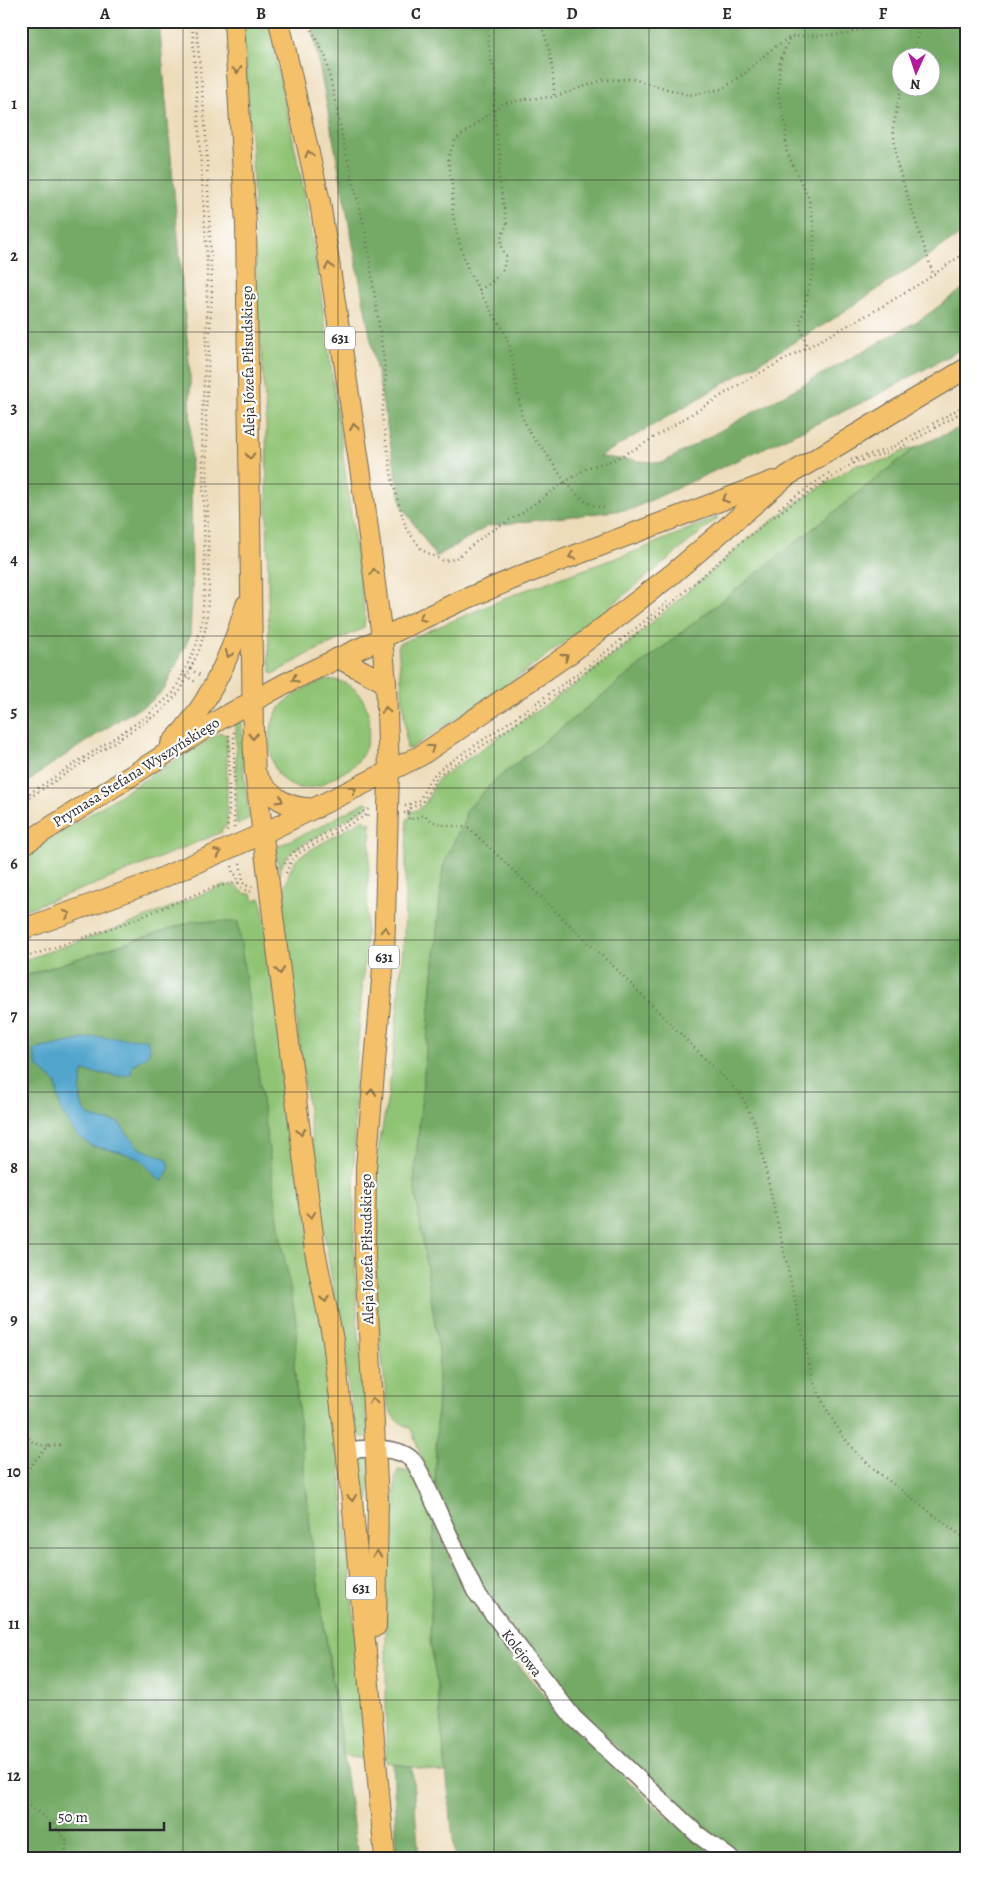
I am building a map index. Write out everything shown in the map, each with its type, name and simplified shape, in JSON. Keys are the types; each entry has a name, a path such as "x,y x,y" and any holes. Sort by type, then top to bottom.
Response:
{"main road":[{"name":"Aleja Józefa Piłsudskiego","path":"234,21 246,225 252,701"},
{"name":"631","path":"279,21 320,202 361,475 382,638 386,683 389,772"},
{"path":"21,930 150,883 262,834 420,756 569,654 671,575 787,476 967,368"},
{"path":"252,701 456,602 525,574 787,476"},
{"path":"131,776 175,740 210,691 224,667 238,631 246,604 251,574"},
{"path":"338,658 386,683"},
{"name":"631","path":"252,701 255,772 262,834"},
{"name":"Prymasa Stefana Wyszyńskiego","path":"21,846 222,718 252,701"},
{"path":"255,772 264,788 278,799 295,807 317,808"},
{"name":"Aleja Józefa Piłsudskiego","path":"374,1726 378,1500 365,1257 366,1167 398,814 389,772"},
{"name":"Aleja Józefa Piłsudskiego","path":"262,834 315,1251 333,1340 352,1500 385,1858"}],"street":[{"name":"Kolejowa","path":"345,1450 376,1449 395,1451 412,1459 421,1474 475,1591 573,1717 697,1834 730,1858"}],"path":[{"path":"21,799 146,718 173,693 196,646 202,622 205,578 202,420 207,321 207,260 192,21"},
{"path":"21,803 162,711 181,690 200,648 206,626 209,588 206,411 212,291 206,138 196,21"},
{"path":"307,21 326,58 345,149 366,234 386,375 382,415 393,484 406,528 422,550 443,562 455,559 486,534 520,514 589,467 611,461 637,448 745,382 878,309 933,275 967,251"},
{"path":"479,290 491,283 503,270 506,256 502,248 501,238 507,224 498,173 501,160 496,133 497,80 490,56 488,35 484,21"},
{"path":"539,21 548,47 554,81 554,97"},
{"path":"606,508 597,508 584,502 565,482 544,450 531,435 522,417 510,348 504,330 492,314 467,268 459,242 453,216 448,158 455,140 502,104 527,99 554,97 603,80 632,79 689,95 722,89 745,73 769,51 790,37 847,34 887,21"},
{"path":"914,48 921,21"},
{"path":"790,37 780,61 778,94 786,125 786,150 809,199 814,227 814,268 800,325 807,348"},
{"path":"899,98 893,128 897,164 933,275"},
{"path":"876,452 891,448 967,404"},
{"path":"286,876 286,871 291,861 299,854 368,814 368,817 398,814 420,805 438,775 514,725 627,642 746,538 783,510 855,462 897,450 967,410"},
{"path":"183,674 210,691"},
{"path":"222,718 226,727 230,730 229,817 227,829 234,874 237,875 242,889 253,891 254,895 270,892"},
{"path":"398,814 409,820 424,815 440,825 469,828 617,970 741,1095 755,1123 814,1380 825,1407 841,1434 876,1471 967,1540"},
{"path":"21,960 126,923 211,888 238,882"},
{"path":"21,1432 36,1444 60,1445"},
{"path":"21,1486 25,1472 48,1446"},
{"path":"21,1492 27,1505 21,1526"},
{"path":"21,1800 54,1824 66,1840 66,1858"}],"green space":[{"path":"21,21 159,21 190,372 192,588 190,636 164,690 149,703 125,716 46,768 21,788"},
{"path":"242,21 268,21 307,206 365,617 364,628 312,652 273,674 271,673 271,663 269,663 266,413 257,299 252,151"},
{"path":"311,21 967,21 967,230 830,321 599,457 662,463 921,319 967,286 967,346 872,398 632,509 488,526 436,557 402,506"},
{"path":"967,423 967,1858 744,1858 705,1830 588,1720 540,1665 483,1589 435,1487 439,1351 414,1182 443,867 458,832 464,825 466,811 493,782 916,447"},
{"path":"916,447 493,782 466,811 464,825 458,833 443,867 414,1182 439,1351 435,1487 411,1429 395,1419 387,1405 375,1292 375,1168 389,1091 395,1036 404,935 407,819 410,818 410,812 417,810 425,804 438,779 573,686 619,651 746,541 787,509 855,465 886,461 899,453"},
{"path":"717,517 717,519 632,589 545,657 410,749 407,749 398,644 520,592 639,550"},
{"path":"324,680 339,681 352,687 361,696 369,721 369,735 365,749 358,761 346,771 318,786 308,788 295,787 284,781 276,771 272,759 270,732 273,720 279,709 288,699"},
{"path":"239,720 242,723 243,766 249,818 239,824 236,823 236,724"},
{"path":"221,732 227,735 227,826 221,829 222,832 96,884 21,911 21,857"},
{"path":"365,802 369,806 293,850 284,860 279,876 276,847 317,828"},
{"path":"364,819 367,823 371,823 365,950 355,1082 354,1247 358,1325 368,1435 365,1438 358,1435 355,1427 325,1238 280,897 285,896 284,886 295,861 300,856"},
{"path":"234,885 244,893 252,894 254,900 260,898 262,903 334,1401 367,1760 344,1756 311,1536 294,1366 220,922 194,921 21,977 21,961 127,925 222,886"},
{"path":"194,921 238,922 280,1233 297,1326 294,1366 311,1536 358,1858 21,1858 21,977"},
{"path":"369,1456 371,1458 367,1538 360,1462 362,1458"},
{"path":"398,1470 409,1472 412,1475 434,1522 430,1639 438,1692 446,1773 386,1762 386,1498 395,1497 395,1478"},
{"path":"434,1522 465,1590 489,1626 530,1679 575,1729 623,1776 682,1829 718,1858 455,1858 438,1692 430,1639"},
{"path":"393,1763 412,1767 419,1858 397,1858"}],"water":[{"path":"94,1037 147,1039 150,1050 146,1057 132,1065 131,1074 120,1076 83,1071 81,1097 84,1110 88,1115 97,1119 118,1122 139,1148 167,1159 170,1167 162,1182 139,1158 92,1146 76,1134 61,1111 56,1083 37,1066 33,1050"}]}
